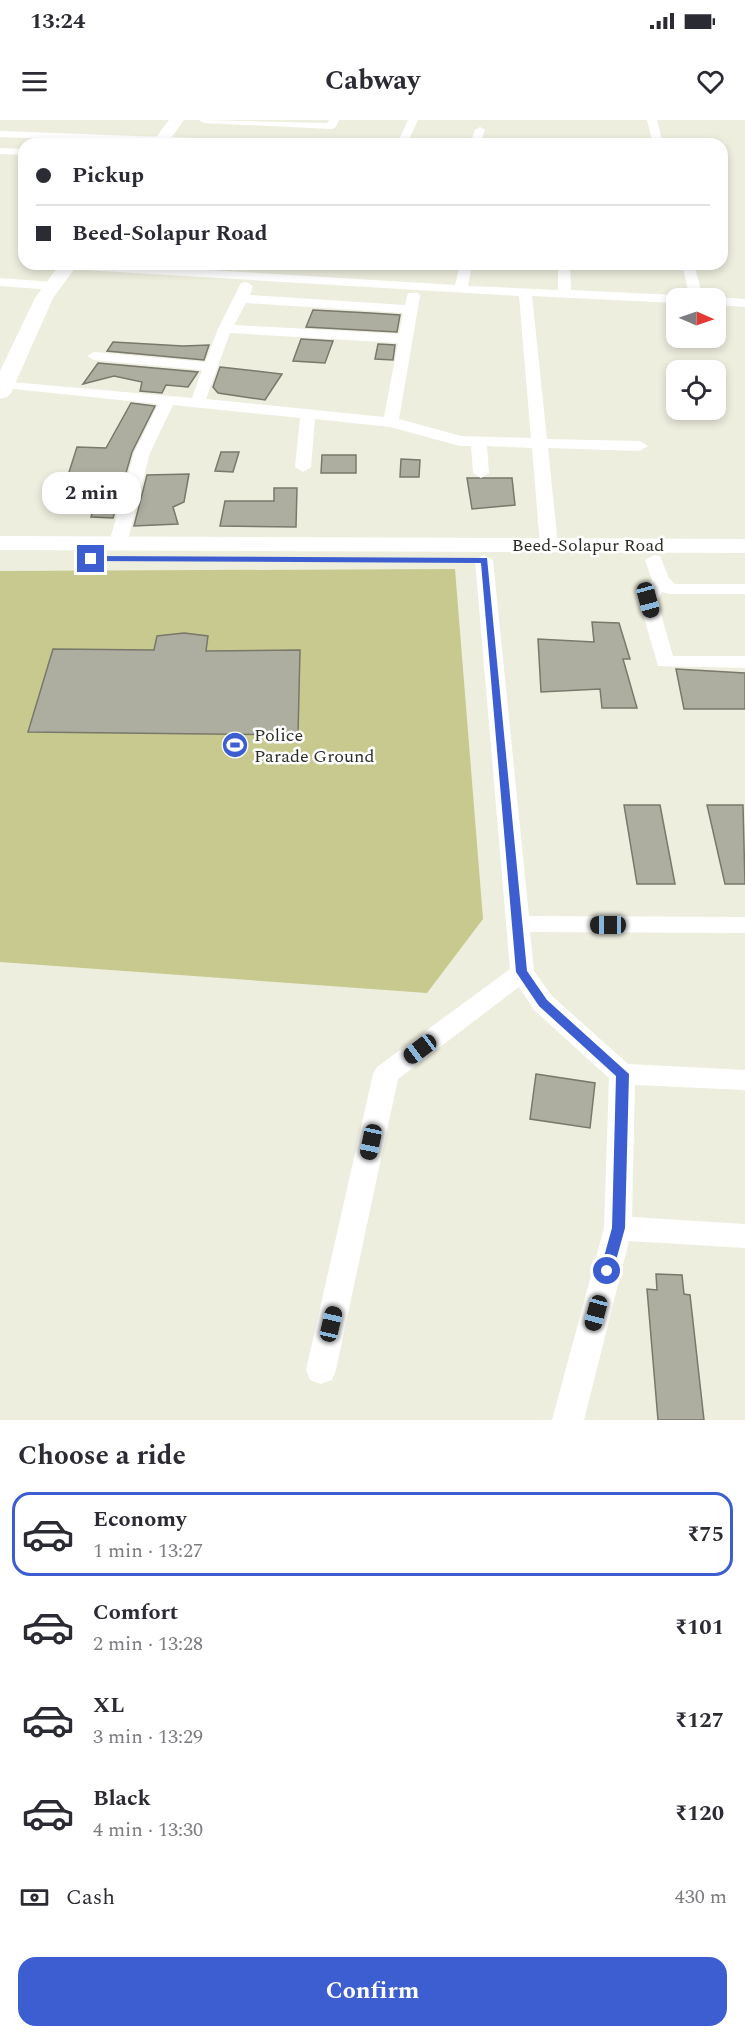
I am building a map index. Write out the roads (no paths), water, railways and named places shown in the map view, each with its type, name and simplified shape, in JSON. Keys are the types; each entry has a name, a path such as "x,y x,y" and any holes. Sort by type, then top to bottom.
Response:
{"main road":[{"path":"163,138 177,120"},
{"path":"2,388 44,298 64,270"},
{"name":"Beed-Solapur Road","path":"0,543 745,546"},
{"name":"Beed-Solapur Road","path":"0,559 484,560 658,570 745,561"}],"street":[{"path":"204,120 331,126 334,120"},
{"path":"405,138 413,120"},
{"path":"652,120 656,138"},
{"path":"477,138 480,130"},
{"path":"0,134 75,132 132,138"},
{"path":"0,151 18,152"},
{"path":"178,270 249,277 349,278 414,287 666,298"},
{"path":"198,401 225,329 242,299 249,277 254,270"},
{"path":"461,289 465,270"},
{"path":"564,270 565,293"},
{"path":"690,270 694,288"},
{"path":"0,282 53,286"},
{"path":"391,422 414,287"},
{"path":"525,292 549,545"},
{"path":"242,299 411,309"},
{"path":"726,302 745,303"},
{"path":"225,329 406,339"},
{"path":"94,356 212,367"},
{"path":"2,388 198,401 391,422 460,441 640,446"},
{"path":"118,543 142,453 168,399"},
{"path":"303,467 308,414"},
{"path":"479,442 481,473"},
{"path":"484,560 522,972 543,1003 622,1074 745,1080"},
{"path":"658,570 670,590 745,589"},
{"path":"658,570 648,600 665,662 745,662"},
{"path":"518,924 745,925"},
{"path":"321,1370 386,1074 522,972"},
{"path":"568,1420 618,1228 622,1074"},
{"path":"618,1228 745,1236"}],"place":[{"name":"Police Parade Ground","path":"235,745"}]}
